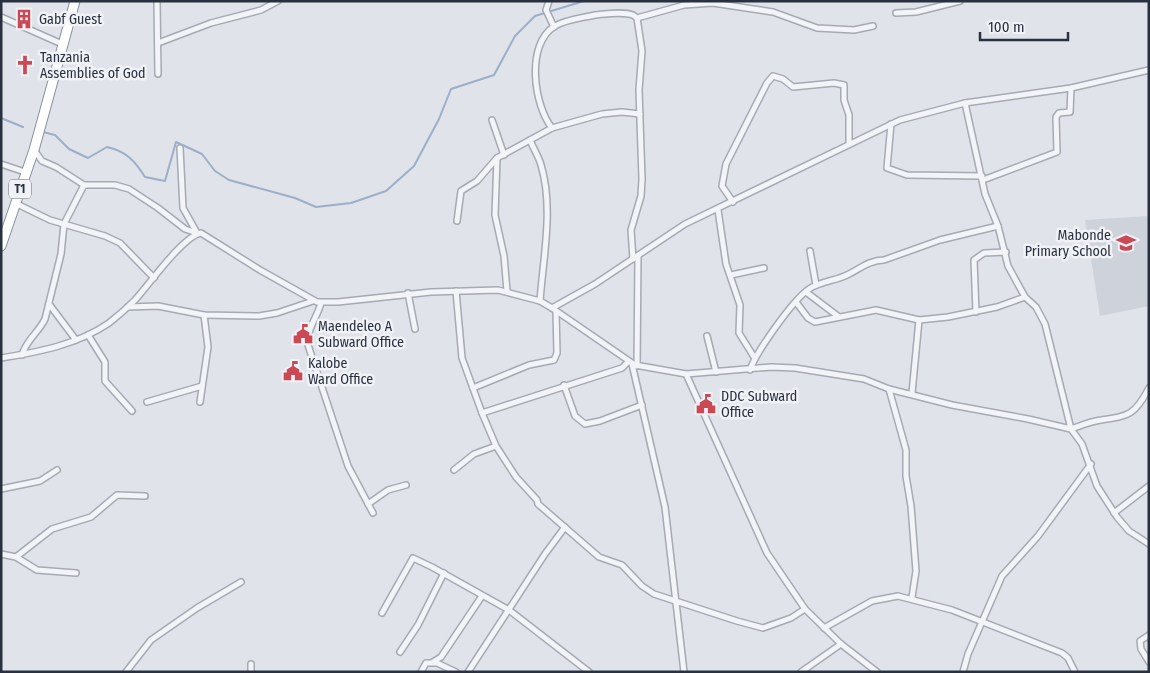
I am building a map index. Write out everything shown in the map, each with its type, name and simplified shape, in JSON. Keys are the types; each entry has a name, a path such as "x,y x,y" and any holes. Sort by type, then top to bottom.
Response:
{"highway":[{"name":"T1","path":"1,246 34,150 75,1"}],"street":[{"path":"157,1 158,74"},
{"path":"158,43 211,23 261,10 278,1"},
{"path":"549,1 546,10 554,27"},
{"path":"896,13 916,12 960,1"},
{"path":"552,128 541,104 535,71 536,56 542,40 554,27 575,19 601,14 630,14 637,18 684,5 713,3 773,12 817,28 854,30 873,26"},
{"path":"1,17 62,44"},
{"path":"637,18 642,51 639,83 642,179 641,196 631,230 636,258 632,364 665,507 678,601 684,672"},
{"path":"554,310 636,258 673,231 891,124 918,114 965,103 1071,88 1149,70"},
{"path":"733,202 722,186 726,164 767,83 774,76 783,79 793,87 834,83 844,85 844,100 849,115 849,144"},
{"path":"891,124 887,168 907,175 983,178 1057,152 1056,117 1059,113 1070,112 1071,88"},
{"path":"965,103 985,194 998,226 1008,266 1025,297 1036,306 1045,324 1071,429 1082,444 1091,464 1097,486 1114,513 1129,531 1149,544"},
{"path":"457,221 461,192 480,178 497,158 552,128 602,114 622,112 640,114"},
{"path":"492,120 504,155"},
{"path":"530,140 540,162 544,181 546,217 540,301"},
{"path":"180,148 183,208 197,234"},
{"path":"34,150 42,162 84,185 115,185 123,187 158,208 185,229 197,234 204,234 260,270 313,301 321,303 408,293 506,291 540,301 632,364 686,374 771,367 795,368 864,379 889,389 912,393 952,406 1028,419 1071,429 1100,420 1123,418 1136,410 1149,388"},
{"path":"497,158 495,215 504,256 506,291"},
{"path":"1,164 25,172"},
{"path":"22,355 26,343 42,326 61,254 64,224 84,185"},
{"path":"16,203 50,220 120,243 154,278"},
{"path":"718,210 724,252 740,305 739,333 754,357"},
{"path":"750,370 754,357 796,302 816,285 841,278 877,260 884,260 940,240 998,226"},
{"path":"1,358 22,355 88,335 128,307 174,254 197,234"},
{"path":"810,251 816,285"},
{"path":"976,312 974,260 984,253 1006,252"},
{"path":"731,275 764,268"},
{"path":"456,291 462,358 482,412 496,446 516,477 537,500 538,504 599,557 622,565 649,591 764,628 792,618 805,608"},
{"path":"806,292 839,317"},
{"path":"408,293 415,329"},
{"path":"796,302 812,321 876,310 919,320 976,312 1025,297"},
{"path":"128,307 158,306 204,315 229,317 269,315 313,301"},
{"path":"321,303 317,318 308,332 308,346 348,466 373,513"},
{"path":"49,304 76,340"},
{"path":"473,388 529,365 554,360 557,352 554,310"},
{"path":"200,402 208,347 204,315"},
{"path":"912,393 919,320"},
{"path":"88,335 106,362 105,381 132,412"},
{"path":"707,336 716,372"},
{"path":"482,412 632,364"},
{"path":"686,374 766,553 805,608 841,644 877,672"},
{"path":"564,385 575,416 585,424 600,421 642,405"},
{"path":"147,402 202,386"},
{"path":"889,389 906,450 906,476 911,506 916,571 912,598"},
{"path":"454,470 474,454 496,446"},
{"path":"963,672 1002,576 1038,536 1091,464"},
{"path":"1,489 40,481 57,470"},
{"path":"368,504 388,490 406,485"},
{"path":"1114,513 1149,486"},
{"path":"16,557 52,528 91,517 118,495 145,496"},
{"path":"468,672 565,527"},
{"path":"1,554 16,557 37,570 76,573"},
{"path":"382,613 413,558 444,573 509,610 589,672"},
{"path":"400,652 418,625 444,573"},
{"path":"126,672 152,640 197,608 241,582"},
{"path":"421,672 426,663 433,662 441,657 482,596"},
{"path":"824,628 872,601 898,596 912,598 952,610 1062,653 1068,658 1075,672"},
{"path":"1149,635 1140,641 1141,649 1149,662"},
{"path":"801,672 841,644"},
{"path":"433,662 456,672"},
{"path":"251,664 251,672"}],"shaded area":[{"name":"Mabonde Primary School","path":"1149,216 1149,306 1100,316 1085,220"}],"waterway":[{"path":"43,132 55,135 69,149 88,158 107,147 120,151 138,166 145,177 165,181 176,142 202,154 215,171 229,180 295,198 316,207 351,203 386,191 414,166 439,119 451,89 494,75 515,36 535,16 584,1"},
{"path":"1,118 23,127"}],"place":[{"name":"Gabf Guest","path":"24,19"},
{"name":"Tanzania Assemblies of God","path":"25,65"},
{"name":"Mabonde Primary School","path":"1126,243"},
{"name":"Maendeleo A Subward Office","path":"303,334"},
{"name":"Kalobe Ward Office","path":"293,371"},
{"name":"DDC Subward Office","path":"706,404"}]}
